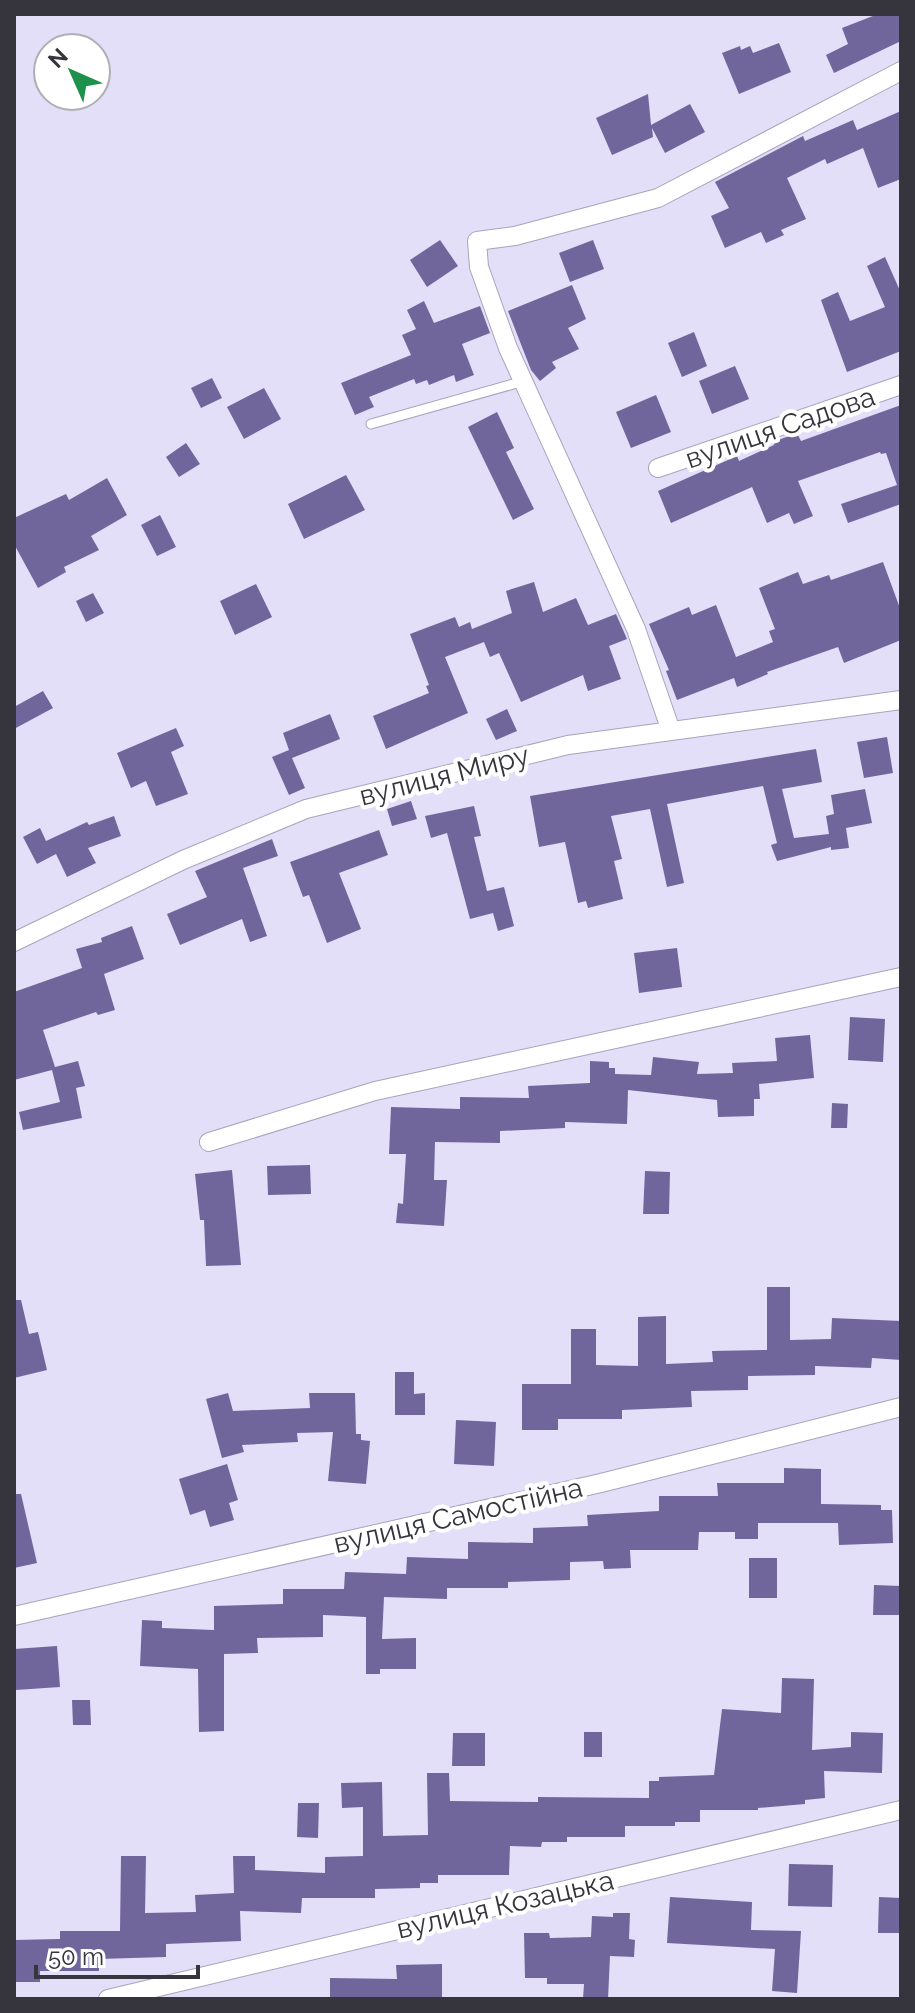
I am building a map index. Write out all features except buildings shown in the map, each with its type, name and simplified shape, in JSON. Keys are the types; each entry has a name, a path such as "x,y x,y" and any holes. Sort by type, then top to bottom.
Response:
{"street":[{"path":"671,731 636,629 508,348 479,267 477,241 515,236 658,198 901,71"},
{"name":"вулиця Садова","path":"658,468 901,385"},
{"name":"вулиця Миру","path":"14,942 183,860 306,809 568,745 901,700"},
{"path":"209,1142 375,1091 901,977"},
{"name":"вулиця Самостійна","path":"14,1616 601,1483 901,1407"},
{"name":"вулиця Козацька","path":"108,1999 901,1810"}],"lane":[{"path":"371,424 524,381"}]}
